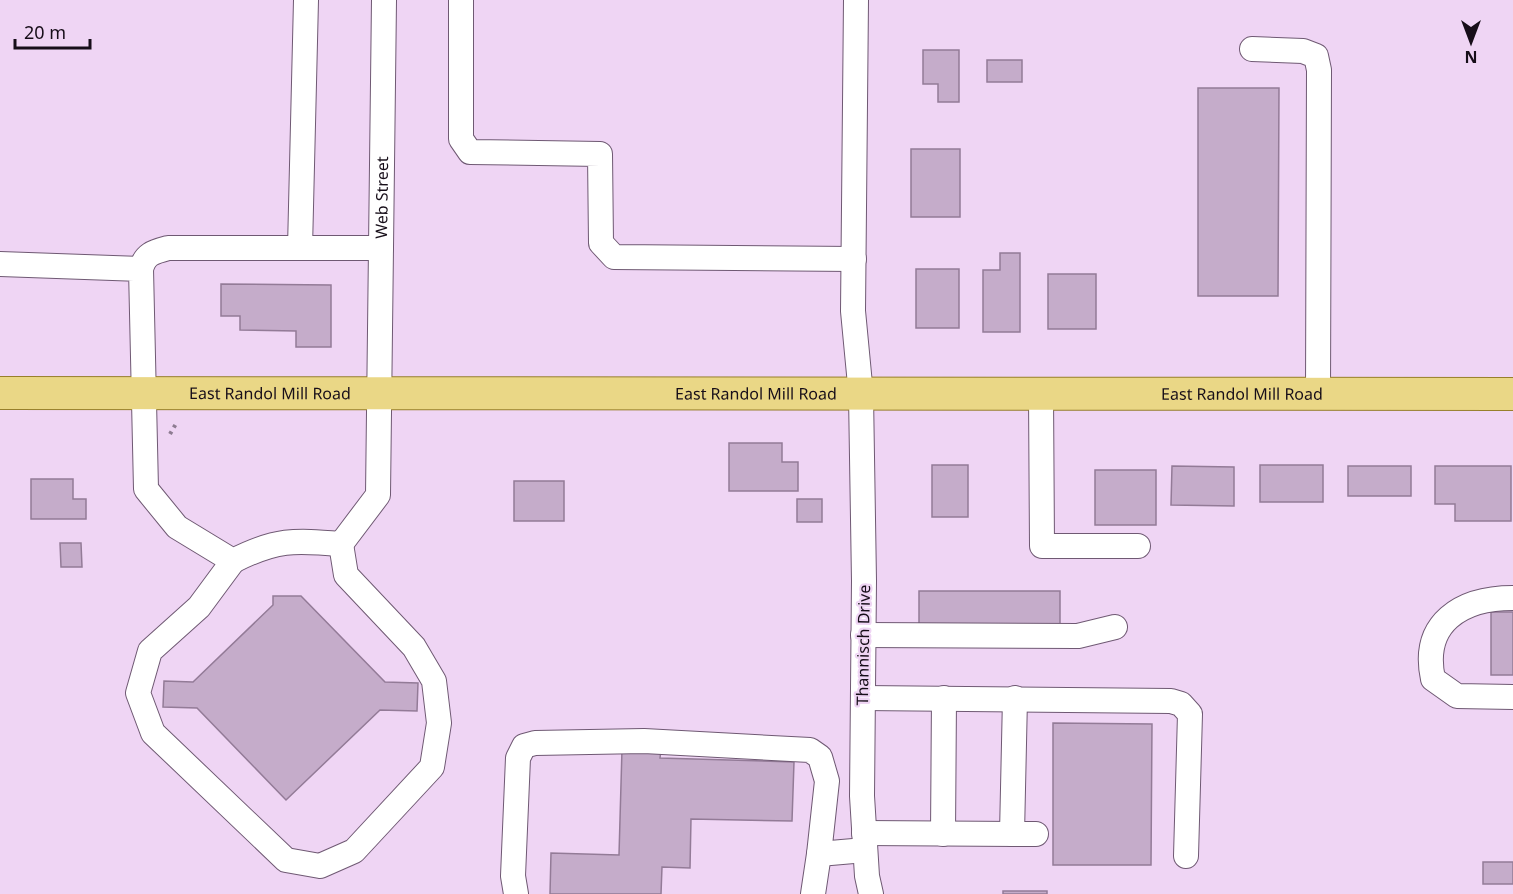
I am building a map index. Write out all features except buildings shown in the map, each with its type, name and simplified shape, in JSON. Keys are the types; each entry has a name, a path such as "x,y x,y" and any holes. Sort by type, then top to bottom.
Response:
{"main road":[{"name":"East Randol Mill Road","path":"0,393 861,395 1513,393"}],"street":[{"path":"300,248 306,0"},
{"name":"Web Street","path":"341,544 378,495 384,0"},
{"path":"461,0 461,139 470,152 600,154 601,243 614,257 854,259"},
{"name":"Thannisch Drive","path":"856,0 853,310 861,395 864,842 871,894"},
{"path":"1252,49 1303,51 1316,56 1319,70 1318,394"},
{"path":"233,561 177,527 146,489 141,269 144,258 153,252 168,248 381,248"},
{"path":"0,264 141,269"},
{"path":"1041,394 1042,546 1138,546"},
{"path":"298,541 341,544 346,575 414,647 434,681 439,723 432,767 354,851 320,866 286,860 153,733 138,693 150,651 199,607 233,561 264,546 298,541"},
{"path":"1513,598 1474,602 1448,617 1433,637 1429,659 1433,679 1457,696 1513,696"},
{"path":"863,635 1078,636 1115,627"},
{"path":"863,698 1126,699 1171,701 1181,704 1190,714 1185,856"},
{"path":"943,834 944,698"},
{"path":"1012,834 1015,698"},
{"path":"516,894 513,876 518,758 524,746 535,743 644,741 810,750 820,757 827,781 813,894"},
{"path":"819,854 864,842 943,834 1036,834"}],"path":[{"path":"168,437 177,422"}]}
